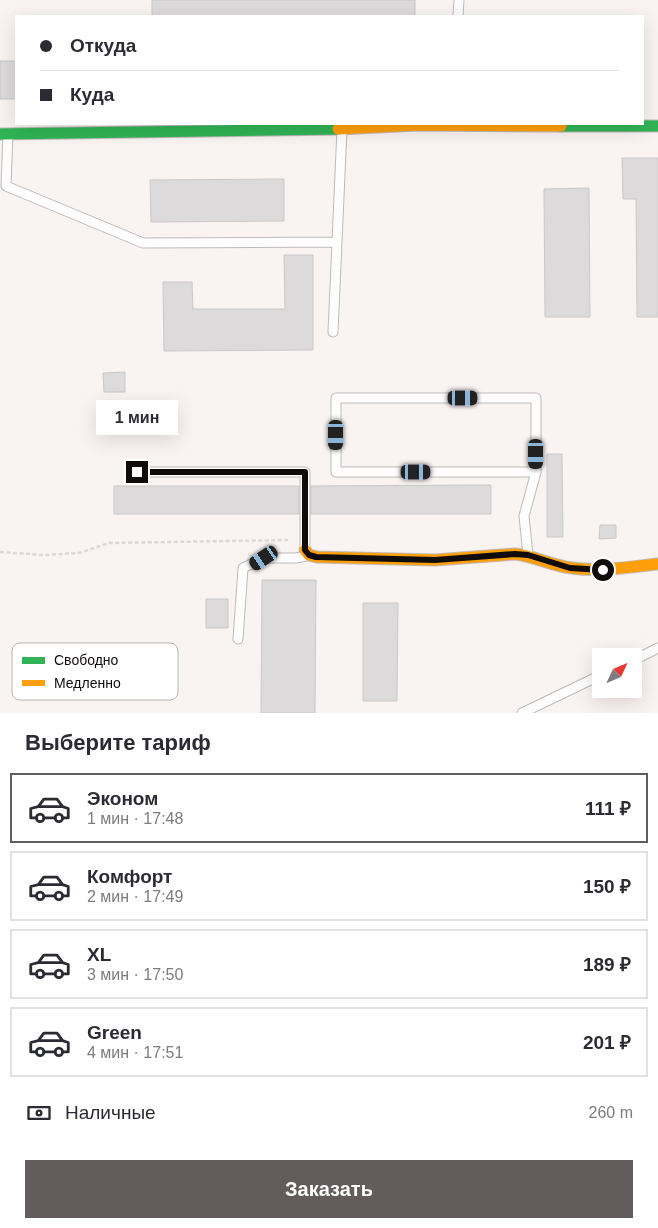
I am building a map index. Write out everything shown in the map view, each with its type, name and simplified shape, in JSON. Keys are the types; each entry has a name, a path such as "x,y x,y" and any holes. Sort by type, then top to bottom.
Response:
{"street":[{"path":"4,134 342,129 402,125"},
{"path":"538,125 658,126"},
{"path":"306,548 316,557 435,560 515,554 528,555 544,561 578,568 603,570 658,564"}],"lane":[{"path":"458,15 459,0"},
{"path":"333,332 342,129"},
{"path":"4,134 6,186 143,244 337,242"},
{"path":"528,555 524,516 536,472 536,398 336,398 336,472 536,472"},
{"path":"137,472 305,472 306,548 296,558 264,558 243,568 238,639"},
{"path":"642,656 658,648"},
{"path":"522,713 592,679"}],"path":[{"path":"0,552 44,555 79,554 109,543 306,548"}],"building":[{"path":"152,0 415,0 415,15 152,15"},
{"path":"0,61 15,61 15,99 0,99"},
{"path":"622,158 658,158 658,317 637,317 636,199 623,199"},
{"path":"284,179 284,221 151,222 150,180"},
{"path":"589,188 590,317 545,317 544,189"},
{"path":"284,255 313,255 313,350 164,351 163,282 192,282 193,309 285,309"},
{"path":"125,372 125,392 104,392 103,373"},
{"path":"547,454 562,454 563,537 547,537"},
{"path":"491,485 491,514 311,514 311,486"},
{"path":"114,486 299,486 299,514 114,514"},
{"path":"600,525 616,525 616,538 599,539"},
{"path":"262,580 316,580 315,713 261,713"},
{"path":"206,599 228,599 228,628 206,628"},
{"path":"363,603 398,603 397,701 363,701"}],"traffic: fast":[{"path":"561,126 658,126"},
{"path":"0,134 338,129"}],"traffic: slow":[{"path":"338,129 417,125 561,126"},
{"path":"305,550 309,555 317,557 435,560 515,554 565,567 583,569 615,569 658,564"}],"route":[{"path":"137,472 305,472 305,550 309,555 316,557 435,560 515,554 528,555 570,568 603,570"}]}
